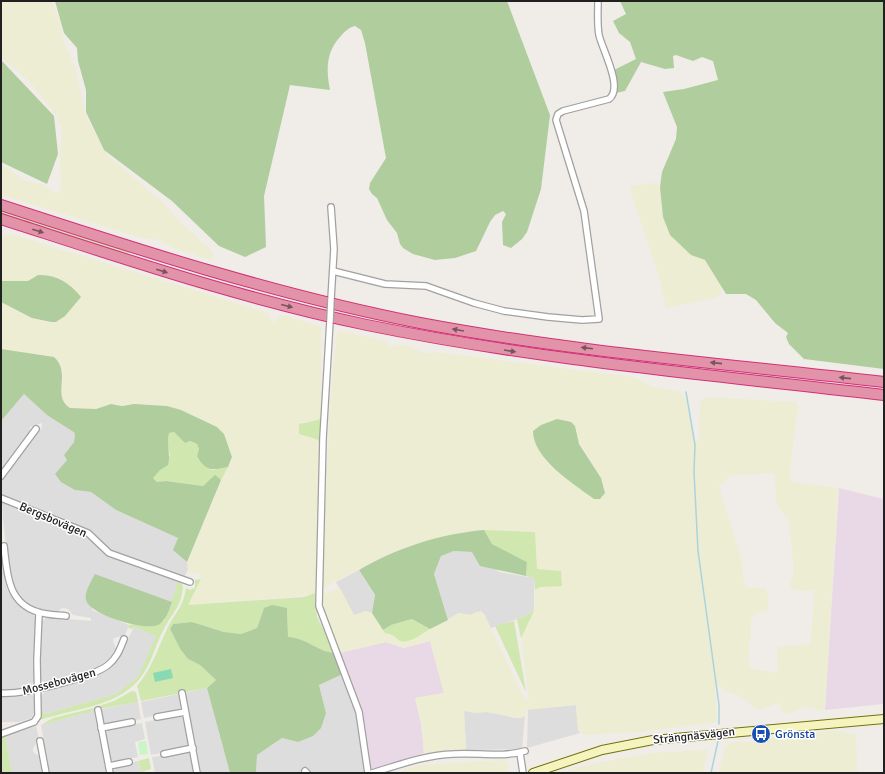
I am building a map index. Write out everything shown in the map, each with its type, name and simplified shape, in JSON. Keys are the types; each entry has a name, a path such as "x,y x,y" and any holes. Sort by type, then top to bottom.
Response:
{"highway":[{"path":"1,205 230,278 319,301 420,323 551,344 884,382"},
{"path":"1,219 211,286 305,311 400,332 555,357 884,394"}],"main road":[{"name":"Strängnäsvägen","path":"533,773 602,750 653,740 884,719"}],"street":[{"path":"333,272 386,284 426,286 474,304 504,311 582,320 599,319 584,211 556,123 556,117 561,112 609,99 614,90 613,76 599,34 598,1"},
{"path":"331,207 334,249 323,438 319,606 359,712 368,773"},
{"path":"1,476 36,429"},
{"name":"Bergsbovägen","path":"1,498 88,533 109,553 190,582"},
{"path":"4,546 10,588 22,603 39,613 66,616"},
{"path":"1,734 37,720 39,712 39,613"},
{"name":"Mossebovägen","path":"1,693 17,693 38,689 100,670 115,658 124,639"},
{"path":"182,693 197,773"},
{"path":"98,710 110,773"},
{"path":"157,717 185,712"},
{"path":"101,728 132,722"},
{"path":"40,742 46,773"},
{"path":"164,754 192,748"},
{"path":"372,773 418,758 441,754 522,752 523,773"},
{"path":"109,766 129,762"}],"shaded area":[{"path":"24,394 47,415 75,433 74,442 64,455 68,459 55,474 75,490 91,492 116,510 178,538 174,550 187,562 188,570 184,577 106,548 89,530 1,494 1,479 42,428 42,423 30,427 29,438 1,471 1,421"},
{"path":"839,488 884,499 884,704 825,710"},
{"path":"4,500 88,535 104,553 179,580 172,602 95,574 92,610 129,625 125,635 114,638 113,641 116,648 111,657 95,669 46,683 40,680 39,654 42,621 47,617 91,621 91,618 73,615 68,609 62,608 57,612 40,610 20,598 11,585 3,520 2,502"},
{"path":"1,544 5,583 8,592 33,614 36,619 34,656 35,680 30,686 24,689 1,690"},
{"path":"454,551 472,552 499,572 534,578 534,609 526,616 491,628 484,614 477,612 470,615 459,613 448,620 434,574 441,556"},
{"path":"359,570 375,596 372,613 366,611 354,616 336,582"},
{"path":"134,627 157,636 138,677 116,694 46,714 41,711 41,696 47,690 105,672 118,659"},
{"path":"430,641 444,693 415,698 421,723 424,753 371,771 368,767 361,709 340,653 386,642 404,648"},
{"path":"343,674 357,713 365,773 256,773 257,755 282,738 298,742 326,713 319,685"},
{"path":"207,688 230,773 201,773 185,693"},
{"path":"29,692 35,697 35,712 31,718 19,722 1,722 1,695 16,695"},
{"path":"179,694 181,706 178,711 144,718 141,702"},
{"path":"138,702 141,719 108,725 103,722 101,709"},
{"path":"576,705 578,730 580,733 527,748 528,709"},
{"path":"94,711 106,773 50,773 41,725"},
{"path":"464,711 487,712 516,718 524,717 525,715 522,749 466,750"},
{"path":"179,715 183,718 189,743 185,748 151,755 145,722"},
{"path":"142,723 145,739 135,742 138,757 115,762 110,759 105,734 109,729"},
{"path":"36,726 39,739 33,748 33,752 39,756 42,773 12,773 5,735"},
{"path":"187,752 191,755 194,773 155,773 152,757"},
{"path":"138,761 141,773 113,773 116,767"}],"green space":[{"path":"1,1 51,1 60,22 64,43 76,70 85,114 106,154 163,203 180,222 212,251 213,256 211,260 176,249 160,240 143,238 1,195 1,165 9,169 22,180 43,185 53,193 59,193 61,187 60,155 62,138 61,126 56,115 30,82 1,57"},
{"path":"55,1 507,1 550,115 541,189 527,232 522,239 511,248 503,245 502,222 506,214 503,211 495,215 490,222 476,251 455,258 435,260 413,254 403,248 400,244 397,233 387,220 377,198 369,189 370,183 386,158 365,43 361,30 355,26 345,32 335,43 332,49 328,62 330,90 290,85 264,196 266,247 245,257 219,246 172,201 104,150 86,112 86,90 78,61 77,48 64,33"},
{"path":"620,1 884,1 884,369 804,359 789,344 786,337 788,333 775,323 756,300 746,294 726,294 705,260 691,255 670,235 663,217 660,187 662,172 676,139 677,127 663,92 684,89 718,80 713,61 702,57 693,61 676,55 673,56 674,68 665,69 641,62 625,91 616,93 612,71 636,59 630,42 619,33 613,21 626,14"},
{"path":"1,60 54,116 58,154 47,184 1,162"},
{"path":"655,183 660,187 663,217 678,242 685,250 705,259 720,283 722,290 718,297 666,308 660,280 630,189 631,186"},
{"path":"1,209 137,253 118,253 1,216"},
{"path":"11,234 268,313 272,322 275,322 279,316 286,316 321,327 321,417 318,420 301,422 301,435 316,439 321,443 316,591 313,595 188,605 201,580 200,574 190,573 187,562 221,480 232,462 232,457 224,434 217,427 181,410 161,405 111,404 96,409 70,408 66,405 61,395 63,370 58,361 46,355 36,355 1,349 1,302 32,318 45,322 56,322 61,320 70,285 61,279 42,275 28,281 1,281 1,236"},
{"path":"38,275 51,276 62,280 81,297 65,316 56,322 32,318 1,302 1,281 28,281"},
{"path":"341,331 385,341 391,347 398,345 408,346 426,354 435,352 633,377 653,387 681,392 685,397 694,442 699,441 700,402 705,397 795,402 798,406 789,476 793,482 838,488 825,708 818,711 813,708 803,707 787,714 781,710 780,703 762,709 757,709 742,697 724,691 720,686 715,686 717,722 640,732 584,735 578,730 576,705 526,710 524,717 520,718 487,712 475,713 464,711 466,750 424,753 421,723 415,698 444,693 430,641 404,648 386,642 340,653 320,604 324,594 340,588 354,615 366,611 372,613 385,633 395,634 401,641 407,641 459,613 470,615 481,611 484,614 525,700 529,700 521,638 534,609 535,590 540,587 561,586 560,571 537,569 535,566 484,530 459,533 392,552 321,589 331,391 338,332","holes":["533,435 578,440 601,478 604,487 603,496 600,499 594,499 561,475 544,457","775,473 776,504 789,520 794,572 790,583 791,588 795,590 814,591 811,644 777,647 778,673 750,669 748,644 751,639 751,619 757,612 768,611 768,596 765,588 749,588 744,584 742,561 719,487 729,476"]},
{"path":"1,349 54,357 59,363 61,370 62,397 70,408 96,409 111,404 122,406 134,404 167,406 181,410 217,427 224,434 232,457 228,467 210,469 203,465 197,456 199,449 197,444 190,441 185,443 174,432 169,433 168,437 168,465 160,470 153,478 157,482 166,481 203,486 215,475 221,480 187,562 173,550 178,538 116,510 91,492 75,490 61,482 55,474 67,460 64,455 74,442 75,433 47,415 24,394 1,421"},
{"path":"321,417 321,443 316,439 299,434 299,424 318,420"},
{"path":"557,419 571,422 575,426 579,444 601,478 605,493 600,499 594,499 556,470 540,451 535,441 533,431 541,425"},
{"path":"174,432 185,443 190,441 197,444 199,449 197,456 212,470 228,467 221,480 215,476 203,486 166,481 157,482 153,478 170,455 167,441 169,433"},
{"path":"484,530 535,532 537,569 561,571 562,586 540,587 535,590 534,578 526,576 527,562 492,544"},
{"path":"484,530 492,544 527,562 526,576 480,566 472,552 454,551 441,556 434,574 448,620 430,629 412,619 391,625 383,630 372,613 375,595 359,570 388,555 419,543 451,535"},
{"path":"95,574 172,602 165,618 158,625 141,626 118,620 97,611 90,606 86,600 88,587"},
{"path":"201,579 188,605 304,597 315,593 317,617 336,653 324,651 302,640 288,637 287,608 264,608 257,628 241,634 224,632 192,622 173,624 170,629 188,659 200,665 216,680 207,688 141,701 137,686 151,665 168,627 181,605 186,588 190,590 195,588 195,580"},
{"path":"179,580 183,586 179,604 161,634 148,666 136,683 125,692 112,699 83,709 40,720 41,711 46,714 116,694 138,677 156,636 134,627 132,629 128,628 129,625 164,621"},
{"path":"272,605 287,608 288,637 302,640 324,651 336,653 343,674 319,685 326,713 321,728 313,736 298,742 282,738 257,755 256,773 230,773 207,688 216,680 200,665 188,659 181,650 170,629 173,624 192,622 224,632 241,634 257,628 264,608"},
{"path":"534,609 521,638 517,619 526,616"},
{"path":"412,619 430,629 412,640 405,642 385,633 383,630 391,625"},
{"path":"514,621 526,692 495,626"},
{"path":"171,669 173,678 155,682 153,673"},
{"path":"132,691 136,692 138,702 98,709 99,706 114,701"},
{"path":"94,708 94,711 41,725 53,718"},
{"path":"835,730 856,735 857,773 719,773 725,747 731,742 754,742 772,738"},
{"path":"5,735 12,773 1,773 1,737"},
{"path":"146,741 148,754 140,755 138,742"},
{"path":"707,751 703,773 560,773 596,763 653,753"},
{"path":"149,758 151,769 141,772 138,761"},
{"path":"506,760 509,766 506,773 394,773 418,765"}],"waterway":[{"path":"686,392 695,445 694,472 698,551 719,705 719,724"},
{"path":"711,773 718,741"}],"place":[{"name":"Grönsta","path":"761,734"}]}
